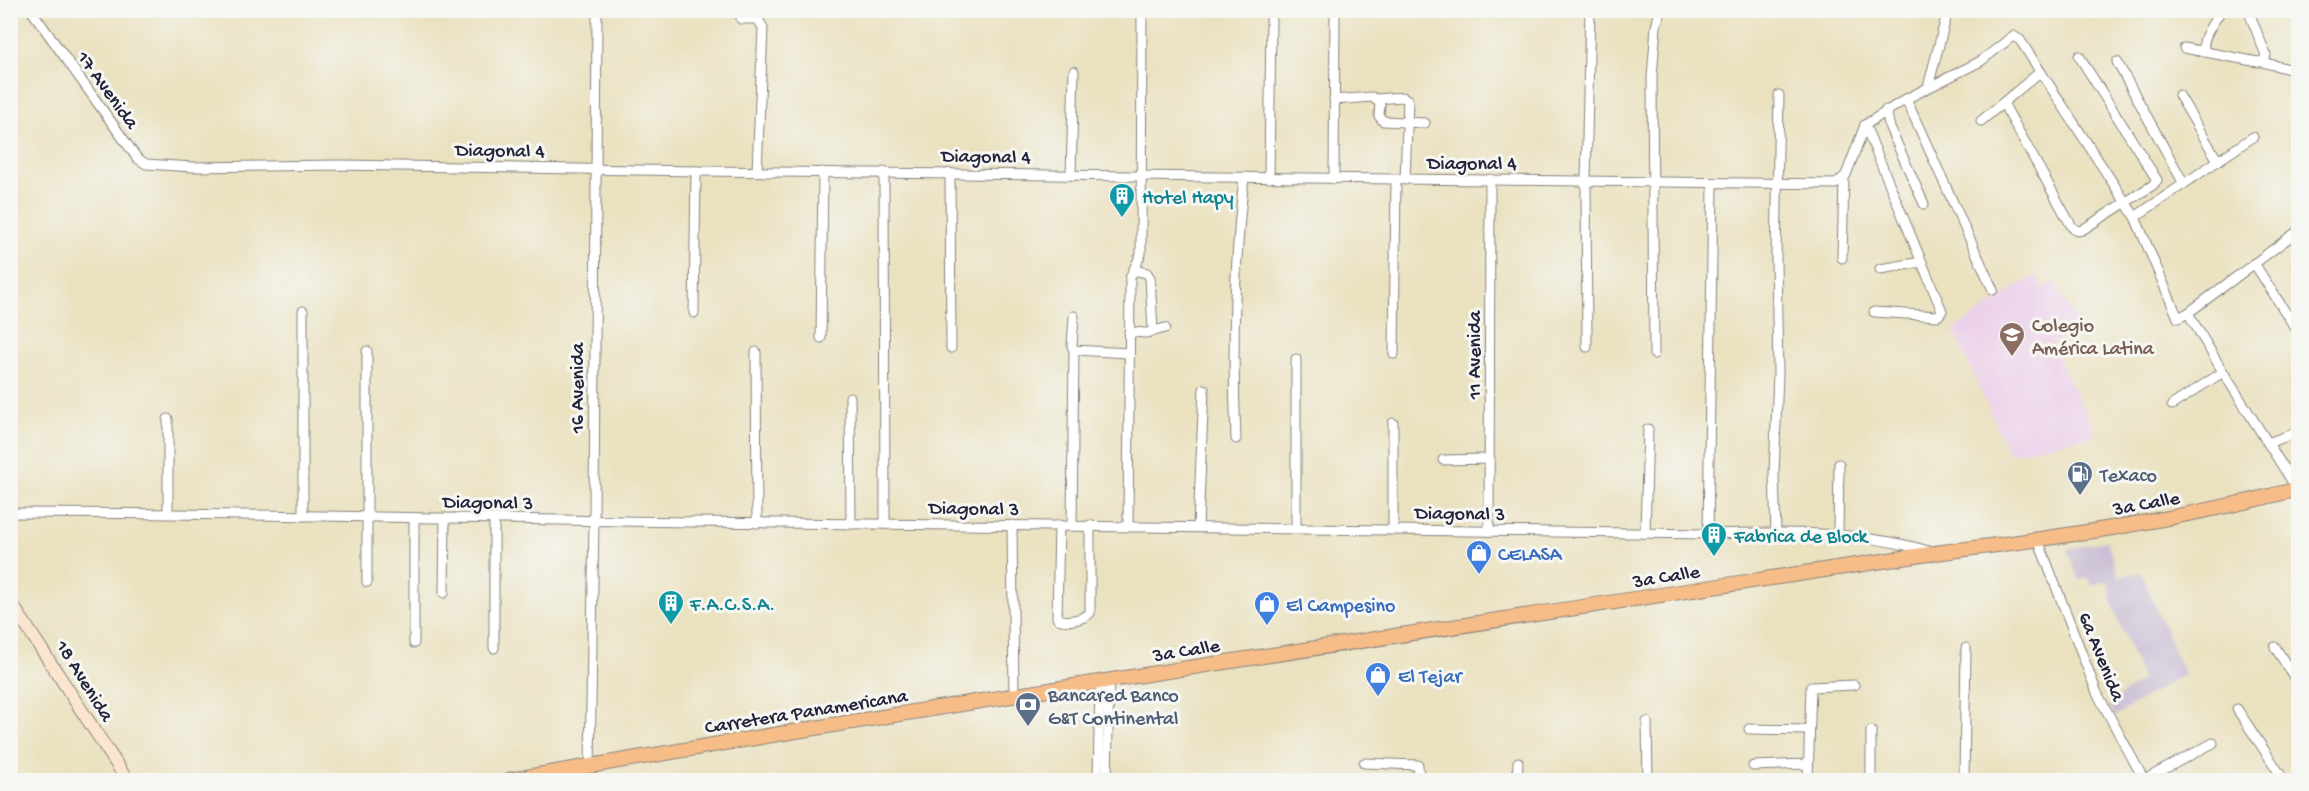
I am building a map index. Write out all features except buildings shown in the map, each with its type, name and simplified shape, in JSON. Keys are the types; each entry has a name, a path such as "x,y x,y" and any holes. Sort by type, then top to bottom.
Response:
{"main road":[{"name":"3a Calle","path":"1104,681 1935,553 2038,540 2234,505 2298,489"},
{"name":"18 Avenida","path":"10,601 127,780"},
{"name":"Carretera Panamericana","path":"509,780 1104,681"}],"street":[{"name":"17 Avenida","path":"31,10 137,158"},
{"name":"16 Avenida","path":"590,766 597,10"},
{"path":"1128,526 1130,278 1141,254 1142,10"},
{"path":"1334,179 1335,10"},
{"path":"1587,347 1586,180 1590,10"},
{"path":"1653,354 1652,77 1656,27 1660,10"},
{"path":"1928,87 1948,10"},
{"path":"2205,51 2204,41 2221,10"},
{"path":"2248,10 2266,55 2262,62"},
{"path":"741,19 758,19 763,28 757,171"},
{"path":"1269,178 1271,20"},
{"path":"1842,258 1840,181 1865,125 1886,110 1981,61 2013,36 2020,40 2135,217 2175,315 2181,317 2188,313 2298,231"},
{"path":"2184,48 2293,70"},
{"path":"2003,103 2074,230 2082,230 2125,201 2154,185 2157,180 2079,56"},
{"path":"2117,62 2184,184"},
{"path":"1071,174 1074,71"},
{"path":"1981,121 2040,72"},
{"path":"1776,533 1779,95"},
{"path":"2179,95 2218,161"},
{"path":"1334,100 1407,98 1407,122 1400,180 1394,354"},
{"path":"1376,99 1380,103 1379,116 1383,121 1425,123"},
{"path":"1906,99 1993,290"},
{"path":"1886,110 1888,122 1924,204"},
{"path":"1865,125 1941,308 1941,315 1874,312"},
{"path":"2135,217 2253,137"},
{"name":"Diagonal 4","path":"137,158 146,164 193,167 340,165 1400,180 1586,180 1713,184 1840,181"},
{"path":"694,313 696,171"},
{"path":"821,338 822,171"},
{"path":"884,172 885,524"},
{"path":"950,173 951,348"},
{"path":"1236,439 1233,377 1234,307 1238,231 1244,177"},
{"name":"11 Avenida","path":"1489,531 1490,179"},
{"path":"1708,534 1713,184"},
{"path":"1880,269 1922,262"},
{"path":"2254,263 2298,332"},
{"path":"1133,270 1147,273 1150,278 1153,330"},
{"path":"303,311 303,516"},
{"path":"2188,313 2298,489"},
{"path":"1072,525 1074,316"},
{"path":"1130,332 1149,333 1165,328"},
{"path":"1074,350 1129,353"},
{"path":"367,351 367,582"},
{"path":"756,352 757,523"},
{"path":"1296,359 1296,528"},
{"path":"2172,405 2223,372"},
{"path":"1198,527 1204,388"},
{"path":"850,397 850,524"},
{"path":"168,419 168,513"},
{"path":"1393,423 1393,529"},
{"path":"1645,533 1648,429"},
{"path":"2268,443 2298,432"},
{"path":"1443,460 1490,459"},
{"path":"1838,534 1839,464"},
{"name":"Diagonal 3","path":"10,513 168,513 414,519 1838,534 1897,542 1935,553"},
{"path":"414,519 414,643"},
{"path":"444,593 445,519"},
{"path":"494,519 494,648"},
{"path":"1012,525 1014,696"},
{"path":"1059,525 1057,618 1059,621 1084,618 1089,613 1090,525"},
{"name":"6a Avenida","path":"2038,540 2097,693 2144,780"},
{"path":"2275,647 2298,683"},
{"path":"1965,648 1965,780"},
{"path":"1104,681 1107,780"},
{"path":"1808,780 1811,687 1854,685"},
{"path":"2237,709 2284,780"},
{"path":"1647,722 1648,780"},
{"path":"1749,729 1809,730"},
{"path":"1871,731 1871,780"},
{"path":"1098,780 1104,737"},
{"path":"2144,780 2213,743"},
{"path":"1517,780 1518,762"},
{"path":"1364,763 1418,765 1419,780"},
{"path":"1754,766 1808,764"}],"shaded area":[{"name":"Colegio América Latina","path":"2036,274 2043,287 2053,282 2080,327 2052,345 2097,435 2009,454 1953,330"},
{"path":"2107,541 2119,577 2141,572 2184,674 2115,716 2108,705 2142,680 2111,601 2108,581 2092,585 2089,578 2079,580 2067,549"}],"place":[{"name":"Hotel Hapy","path":"1122,219"},
{"name":"Colegio América Latina","path":"2012,358"},
{"name":"Texaco","path":"2080,497"},
{"name":"Fabrica de Block","path":"1714,558"},
{"name":"CELASA","path":"1479,576"},
{"name":"F.A.C.S.A.","path":"671,626"},
{"name":"El Campesino","path":"1267,627"},
{"name":"El Tejar","path":"1378,698"},
{"name":"Bancared Banco G&T Continental","path":"1028,728"}]}
